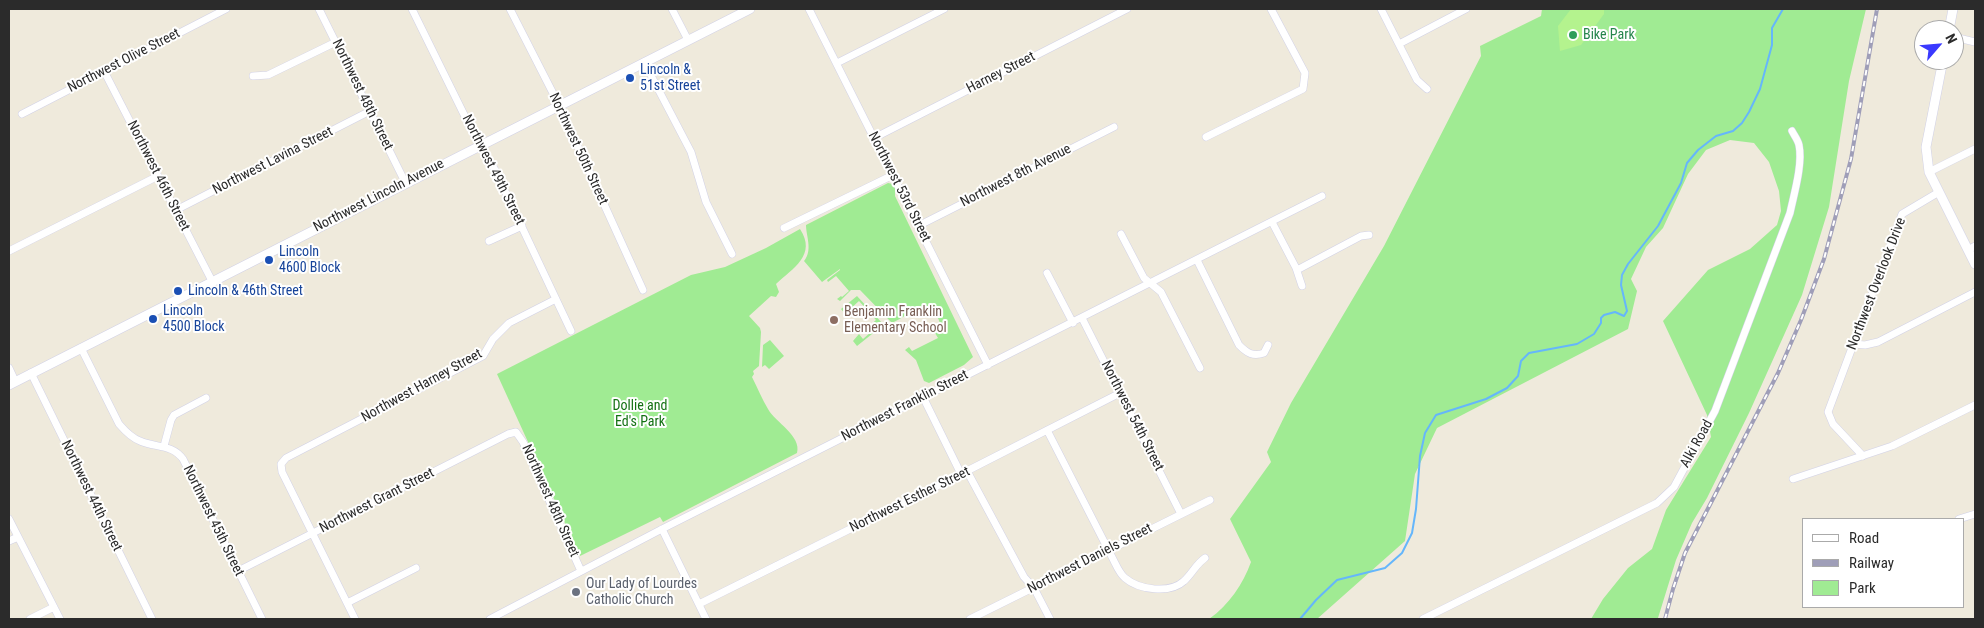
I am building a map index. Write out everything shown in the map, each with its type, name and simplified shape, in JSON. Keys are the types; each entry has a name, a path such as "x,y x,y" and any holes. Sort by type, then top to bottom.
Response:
{"street":[{"name":"Northwest Olive Street","path":"22,114 226,9"},
{"name":"Northwest 48th Street","path":"319,9 405,182"},
{"name":"Northwest 49th Street","path":"412,9 479,145 495,170 571,331"},
{"name":"Northwest 50th Street","path":"510,9 558,105 643,290"},
{"path":"672,9 688,40"},
{"name":"Northwest Lincoln Avenue","path":"12,383 405,182 750,9"},
{"name":"Northwest 53rd Street","path":"809,9 988,365"},
{"path":"837,63 944,9"},
{"name":"Harney Street","path":"874,138 1127,9"},
{"path":"1206,137 1303,89 1305,73 1271,9"},
{"path":"1381,9 1417,80 1427,89"},
{"path":"1398,44 1466,9"},
{"path":"253,76 268,75 336,42"},
{"path":"644,62 690,152 706,202 732,254"},
{"path":"1941,70 1926,147 1929,172 1972,248 1975,264"},
{"name":"Northwest 46th Street","path":"104,71 212,281"},
{"name":"Northwest Lavina Street","path":"176,210 370,111"},
{"name":"Northwest 8th Avenue","path":"918,226 1114,127"},
{"name":"Alki Road","path":"1423,619 1657,503 1674,487 1715,411 1790,213 1797,182 1799,154 1799,144 1792,130"},
{"path":"1929,172 1975,149"},
{"path":"784,228 893,175"},
{"path":"9,251 158,176"},
{"name":"Northwest Overlook Drive","path":"1863,456 1833,424 1828,412 1902,214 1939,192"},
{"name":"Northwest Franklin Street","path":"490,619 581,570 1322,196"},
{"path":"1272,222 1302,286"},
{"path":"489,241 522,226"},
{"path":"1120,234 1144,278 1161,292 1200,368"},
{"path":"1296,270 1361,236 1369,235"},
{"path":"1197,260 1242,348 1252,355 1259,355 1264,352 1268,345"},
{"path":"1046,272 1073,322"},
{"path":"1854,344 1865,345 1878,342 1975,292"},
{"name":"Northwest Harney Street","path":"313,533 282,472 280,464 286,458 483,356 493,339 509,324 556,299"},
{"name":"Northwest 54th Street","path":"1082,318 1181,514"},
{"name":"Northwest 45th Street","path":"81,348 119,424 127,434 140,441 164,446 176,452 183,459 262,619"},
{"path":"9,368 12,383"},
{"name":"Northwest 44th Street","path":"31,373 152,619"},
{"name":"Northwest Esther Street","path":"698,604 964,473 1120,393"},
{"path":"923,397 964,473 1024,577 1034,588 1050,619"},
{"path":"164,446 174,415 206,398"},
{"path":"1793,479 1892,446 1975,405"},
{"path":"1047,430 1108,550 1126,579 1140,585 1166,590 1182,583 1199,561 1205,558"},
{"name":"Northwest 48th Street","path":"516,432 523,442 581,570"},
{"name":"Northwest Grant Street","path":"238,571 508,434 516,432"},
{"name":"Northwest Daniels Street","path":"970,619 1210,500"},
{"path":"1962,518 1975,514"},
{"path":"9,519 60,619"},
{"path":"662,529 706,619"},
{"path":"313,533 355,619"},
{"path":"9,541 18,537"},
{"path":"347,603 416,568"},
{"path":"30,619 54,607"}],"green space":[{"path":"1542,9 1866,9 1849,81 1829,207 1802,295 1749,413 1707,498 1692,523 1676,560 1658,618 1591,619 1603,599 1628,568 1652,549 1666,510 1711,437 1707,415 1663,321 1708,270 1750,249 1777,225 1781,211 1779,191 1769,162 1754,143 1730,140 1706,150 1688,174 1663,228 1646,247 1631,279 1637,291 1628,329 1437,428 1415,474 1405,541 1317,619 1209,619 1234,594 1251,562 1230,519 1271,462 1267,452 1291,403 1384,246 1481,56 1480,46 1541,16"},
{"name":"Bike Park","path":"1571,9 1604,9 1604,14 1581,45 1560,51 1558,26"},
{"path":"888,183 893,184 895,188 895,196 973,357 964,365 929,383 924,381 916,360 905,350 909,347 912,351 938,338 935,333 940,330 939,320 932,310 921,309 892,323 860,290 851,290 840,301 837,299 849,291 836,276 828,282 827,280 840,269 822,282 804,261 809,248 806,225"},
{"name":"Dollie and Ed's Park","path":"800,229 805,238 806,246 801,260 776,284 779,292 776,297 771,296 749,316 760,328 761,332 759,366 753,371 752,377 771,414 796,441 797,453 663,522 660,517 580,556 497,374 691,275 725,267 766,248"},
{"path":"857,296 883,324 877,329 877,332 857,346 853,341 859,334 863,339 871,332 867,328 876,320 859,301 846,315 841,309"},
{"path":"770,340 784,356 769,369 765,365 762,367 763,345"}],"waterway":[{"path":"1300,619 1337,580 1385,568 1402,553 1412,533 1420,456 1425,433 1436,415 1486,399 1507,388 1518,376 1521,361 1529,353 1577,344 1594,334 1604,315 1615,312 1624,316 1627,311 1621,285 1622,275 1628,264 1658,226 1681,183 1687,163 1698,150 1716,136 1733,131 1742,123 1749,112 1760,89 1772,45 1772,28 1783,9"}],"railway":[{"path":"1665,619 1685,553 1778,373 1824,259 1851,159 1877,9"}],"place":[{"name":"Bike Park","path":"1573,35"},
{"name":"Lincoln & 51st Street","path":"630,78"},
{"name":"Lincoln 4600 Block","path":"269,260"},
{"name":"Lincoln & 46th Street","path":"178,291"},
{"name":"Lincoln 4500 Block","path":"153,319"},
{"name":"Benjamin Franklin Elementary School","path":"834,320"},
{"name":"Our Lady of Lourdes Catholic Church","path":"576,592"}]}
